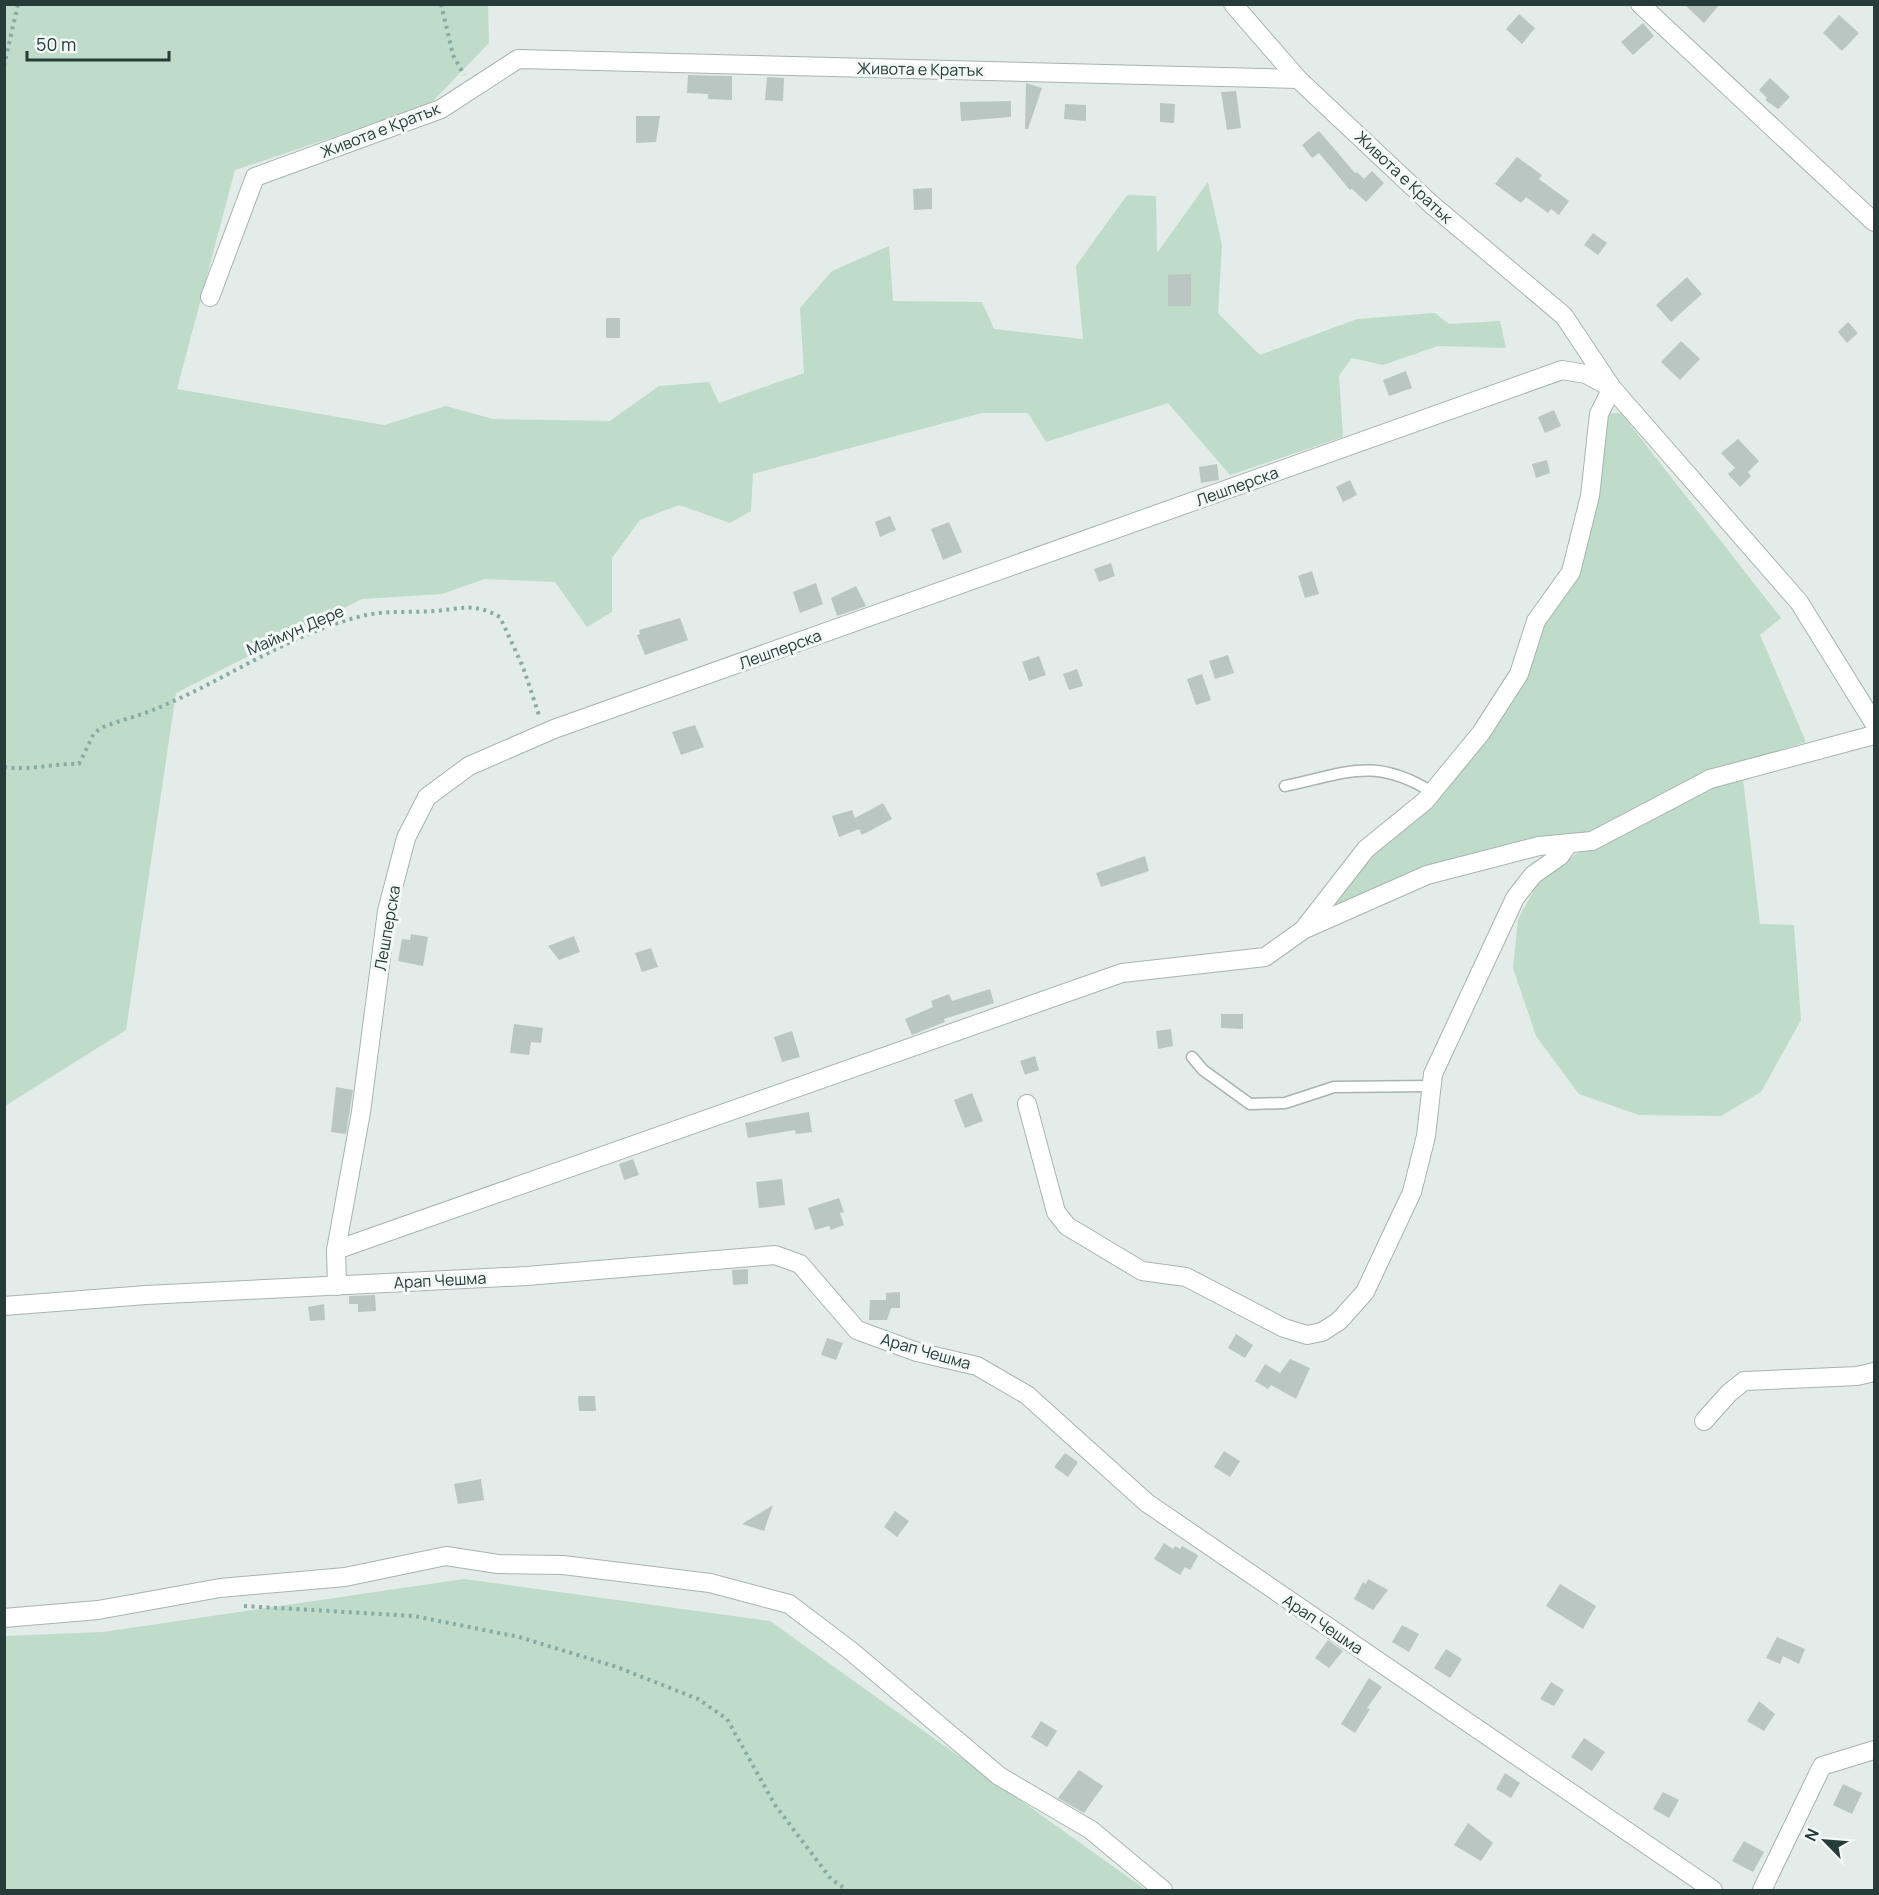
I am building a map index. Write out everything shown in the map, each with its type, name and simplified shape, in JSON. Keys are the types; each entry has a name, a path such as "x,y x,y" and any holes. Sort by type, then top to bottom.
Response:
{"street":[{"path":"1233,4 1298,79"},
{"path":"1640,4 1875,222"},
{"name":"Живота е Кратък","path":"210,297 255,177 441,109 518,59 1298,79 1431,204 1564,316 1612,388"},
{"name":"Лешперска","path":"338,1286 336,1250 361,1112 387,911 406,838 427,797 469,766 545,733 1562,370 1586,374 1612,388"},
{"path":"1303,930 1366,849 1432,792 1481,733 1519,674 1536,621 1571,573 1590,496 1599,414 1612,388 1799,603 1875,723"},
{"path":"336,1250 1122,973 1265,957 1303,930 1427,875 1539,846 1592,841 1710,779 1875,735"},
{"path":"1027,1104 1056,1212 1067,1226 1142,1271 1186,1277 1284,1328 1307,1335 1322,1332 1339,1321 1365,1292 1412,1192 1426,1136 1433,1074 1515,898 1533,875 1560,856 1569,843"},
{"name":"Арап Чешма","path":"4,1306 146,1295 527,1276 775,1255 800,1264 857,1330 917,1352 978,1366 1027,1395 1147,1503 1713,1890"},
{"path":"1704,1421 1729,1393 1744,1381 1857,1376 1875,1372"},
{"path":"4,1618 98,1610 220,1588 345,1577 446,1556 498,1564 563,1565 710,1583 789,1604 851,1651 999,1776 1091,1830 1163,1890"},
{"path":"1762,1890 1822,1766 1875,1750"}],"lane":[{"path":"1285,786 1360,770 1378,769 1407,777 1432,792"},
{"path":"1192,1057 1203,1070 1250,1104 1285,1103 1334,1087 1430,1086"}],"path":[{"path":"4,66 18,4"},
{"path":"441,4 453,55 471,90"},
{"name":"Маймун Дере","path":"4,767 23,770 41,766 79,764 94,734 103,727 166,705 263,655 361,616 385,612 450,610 465,606 475,606 500,616 523,667 545,733"},
{"path":"235,1605 414,1616 519,1637 617,1667 698,1700 727,1719 775,1805 831,1879 847,1890"}],"green space":[{"path":"5,5 488,5 489,43 429,105 235,170 177,389 384,425 446,406 493,419 610,421 659,386 709,382 719,403 804,373 800,308 832,271 889,246 893,301 982,302 994,329 1083,339 1076,266 1127,195 1156,196 1157,253 1208,182 1222,245 1218,313 1260,355 1357,319 1435,313 1449,324 1500,321 1506,348 1438,346 1383,365 1352,358 1339,376 1343,437 1230,475 1168,403 1046,442 1028,413 982,413 753,474 751,511 730,523 679,505 640,520 612,558 612,612 587,627 555,582 485,579 442,594 362,599 176,693 126,1030 5,1106"},
{"path":"1621,413 1781,618 1760,635 1806,742 1741,762 1760,924 1794,925 1801,1020 1761,1092 1721,1116 1639,1115 1579,1094 1536,1036 1513,968 1518,919 1537,885 1591,842 1427,875 1303,930 1481,733 1536,621 1571,572 1599,414"},
{"path":"464,1579 770,1621 1146,1890 5,1890 4,1636 103,1632"}],"building":[{"path":"1684,4 1720,4 1704,23"},
{"path":"1519,14 1535,28 1522,44 1506,29"},
{"path":"1839,15 1859,33 1842,51 1823,33"},
{"path":"1643,23 1654,36 1633,55 1621,42"},
{"path":"688,75 732,76 732,100 708,99 708,94 687,93"},
{"path":"767,77 784,78 783,101 765,100"},
{"path":"1770,78 1790,97 1778,109 1765,100 1767,98 1759,90"},
{"path":"1026,83 1042,88 1028,129 1025,129"},
{"path":"1236,91 1241,128 1227,130 1221,92"},
{"path":"1011,101 1011,117 961,121 960,102"},
{"path":"1160,103 1175,104 1174,123 1160,122"},
{"path":"1065,104 1086,105 1086,121 1064,119"},
{"path":"636,116 660,116 656,142 636,143"},
{"path":"1319,131 1355,173 1357,172 1364,179 1372,171 1384,183 1366,202 1352,189 1350,190 1319,153 1312,158 1302,145"},
{"path":"1517,157 1542,175 1539,179 1569,201 1559,215 1551,209 1548,213 1526,197 1521,203 1495,184"},
{"path":"932,188 932,209 914,210 913,189"},
{"path":"1593,233 1607,243 1598,255 1584,245"},
{"path":"1191,274 1191,306 1168,306 1168,275"},
{"path":"1687,277 1702,294 1671,322 1656,305"},
{"path":"606,318 620,318 620,338 606,338"},
{"path":"1848,322 1858,333 1847,343 1838,332"},
{"path":"1681,341 1700,359 1680,380 1661,362"},
{"path":"1406,371 1412,388 1389,396 1383,380"},
{"path":"1554,410 1561,426 1545,433 1538,417"},
{"path":"1738,439 1759,461 1748,472 1751,476 1740,487 1728,474 1735,468 1721,453"},
{"path":"1547,460 1550,473 1536,478 1532,464"},
{"path":"1217,464 1219,480 1201,483 1199,467"},
{"path":"1350,480 1357,495 1343,502 1336,487"},
{"path":"890,516 896,530 880,537 875,522"},
{"path":"949,522 962,552 943,560 931,529"},
{"path":"1111,563 1115,576 1099,582 1094,569"},
{"path":"1312,571 1319,594 1305,598 1298,576"},
{"path":"816,583 823,604 800,613 793,592"},
{"path":"856,586 866,606 837,616 831,598"},
{"path":"680,618 688,640 645,655 637,635 640,634 639,630"},
{"path":"1228,655 1234,673 1215,679 1209,661"},
{"path":"1039,656 1046,675 1029,681 1022,662"},
{"path":"1077,669 1083,686 1069,690 1063,674"},
{"path":"1202,674 1211,700 1196,705 1187,679"},
{"path":"695,725 704,747 681,755 672,732"},
{"path":"883,803 892,819 862,835 859,829 839,837 832,816 852,810 855,818"},
{"path":"1145,856 1149,871 1101,887 1096,873"},
{"path":"411,934 428,937 423,966 398,961 402,939 410,940"},
{"path":"574,936 580,952 559,960 548,946"},
{"path":"651,948 658,967 642,972 635,953"},
{"path":"990,989 994,1003 944,1019 945,1022 912,1035 905,1019 933,1007 931,1001 949,994 952,1001"},
{"path":"1221,1014 1243,1014 1243,1029 1221,1028"},
{"path":"514,1024 543,1028 541,1043 531,1042 529,1055 510,1053"},
{"path":"1171,1029 1173,1046 1158,1049 1156,1031"},
{"path":"792,1031 800,1057 782,1062 774,1037"},
{"path":"1035,1056 1039,1070 1025,1075 1020,1061"},
{"path":"336,1087 353,1090 346,1134 331,1132"},
{"path":"972,1093 983,1121 965,1128 954,1100"},
{"path":"809,1112 812,1132 796,1134 795,1130 748,1138 745,1123"},
{"path":"633,1159 639,1175 624,1180 619,1164"},
{"path":"782,1179 785,1205 759,1208 756,1182"},
{"path":"839,1198 844,1212 840,1213 844,1225 831,1230 829,1226 815,1230 808,1208"},
{"path":"748,1269 748,1284 733,1285 732,1270"},
{"path":"900,1292 900,1308 891,1308 887,1320 869,1320 870,1300 886,1300 886,1293"},
{"path":"375,1295 376,1311 358,1312 358,1304 349,1304 349,1296"},
{"path":"324,1304 325,1320 310,1321 308,1307"},
{"path":"1236,1334 1253,1345 1245,1358 1228,1348"},
{"path":"827,1338 843,1343 836,1360 821,1355"},
{"path":"1290,1359 1310,1368 1296,1399 1271,1385 1268,1389 1255,1381 1265,1364 1280,1373"},
{"path":"578,1396 595,1396 596,1411 579,1411"},
{"path":"1224,1451 1240,1461 1230,1477 1214,1467"},
{"path":"1065,1453 1078,1462 1068,1477 1054,1467"},
{"path":"481,1479 484,1500 458,1504 454,1484"},
{"path":"773,1505 764,1531 742,1524"},
{"path":"895,1511 909,1521 897,1537 884,1527"},
{"path":"1164,1543 1173,1549 1175,1546 1180,1549 1182,1546 1198,1556 1190,1570 1185,1567 1180,1575 1154,1559"},
{"path":"1368,1579 1388,1590 1373,1610 1354,1599 1363,1582 1366,1584"},
{"path":"1560,1584 1596,1606 1583,1629 1546,1606"},
{"path":"1402,1625 1419,1634 1409,1652 1392,1642"},
{"path":"1777,1637 1805,1649 1799,1664 1783,1656 1780,1664 1766,1658"},
{"path":"1328,1640 1343,1651 1329,1668 1315,1658"},
{"path":"1446,1649 1462,1659 1450,1678 1434,1668"},
{"path":"1369,1678 1382,1687 1367,1708 1370,1709 1355,1733 1341,1724"},
{"path":"1551,1682 1564,1690 1554,1706 1540,1699"},
{"path":"1759,1701 1775,1714 1764,1731 1747,1721"},
{"path":"1041,1721 1057,1731 1047,1747 1031,1737"},
{"path":"1584,1738 1605,1752 1592,1771 1571,1757"},
{"path":"1079,1770 1103,1786 1084,1813 1058,1798"},
{"path":"1505,1773 1520,1783 1511,1798 1496,1789"},
{"path":"1843,1784 1862,1793 1852,1814 1833,1805"},
{"path":"1663,1792 1679,1800 1669,1818 1653,1809"},
{"path":"1468,1823 1493,1843 1481,1861 1454,1845"},
{"path":"1744,1841 1764,1852 1753,1872 1732,1861"}]}
